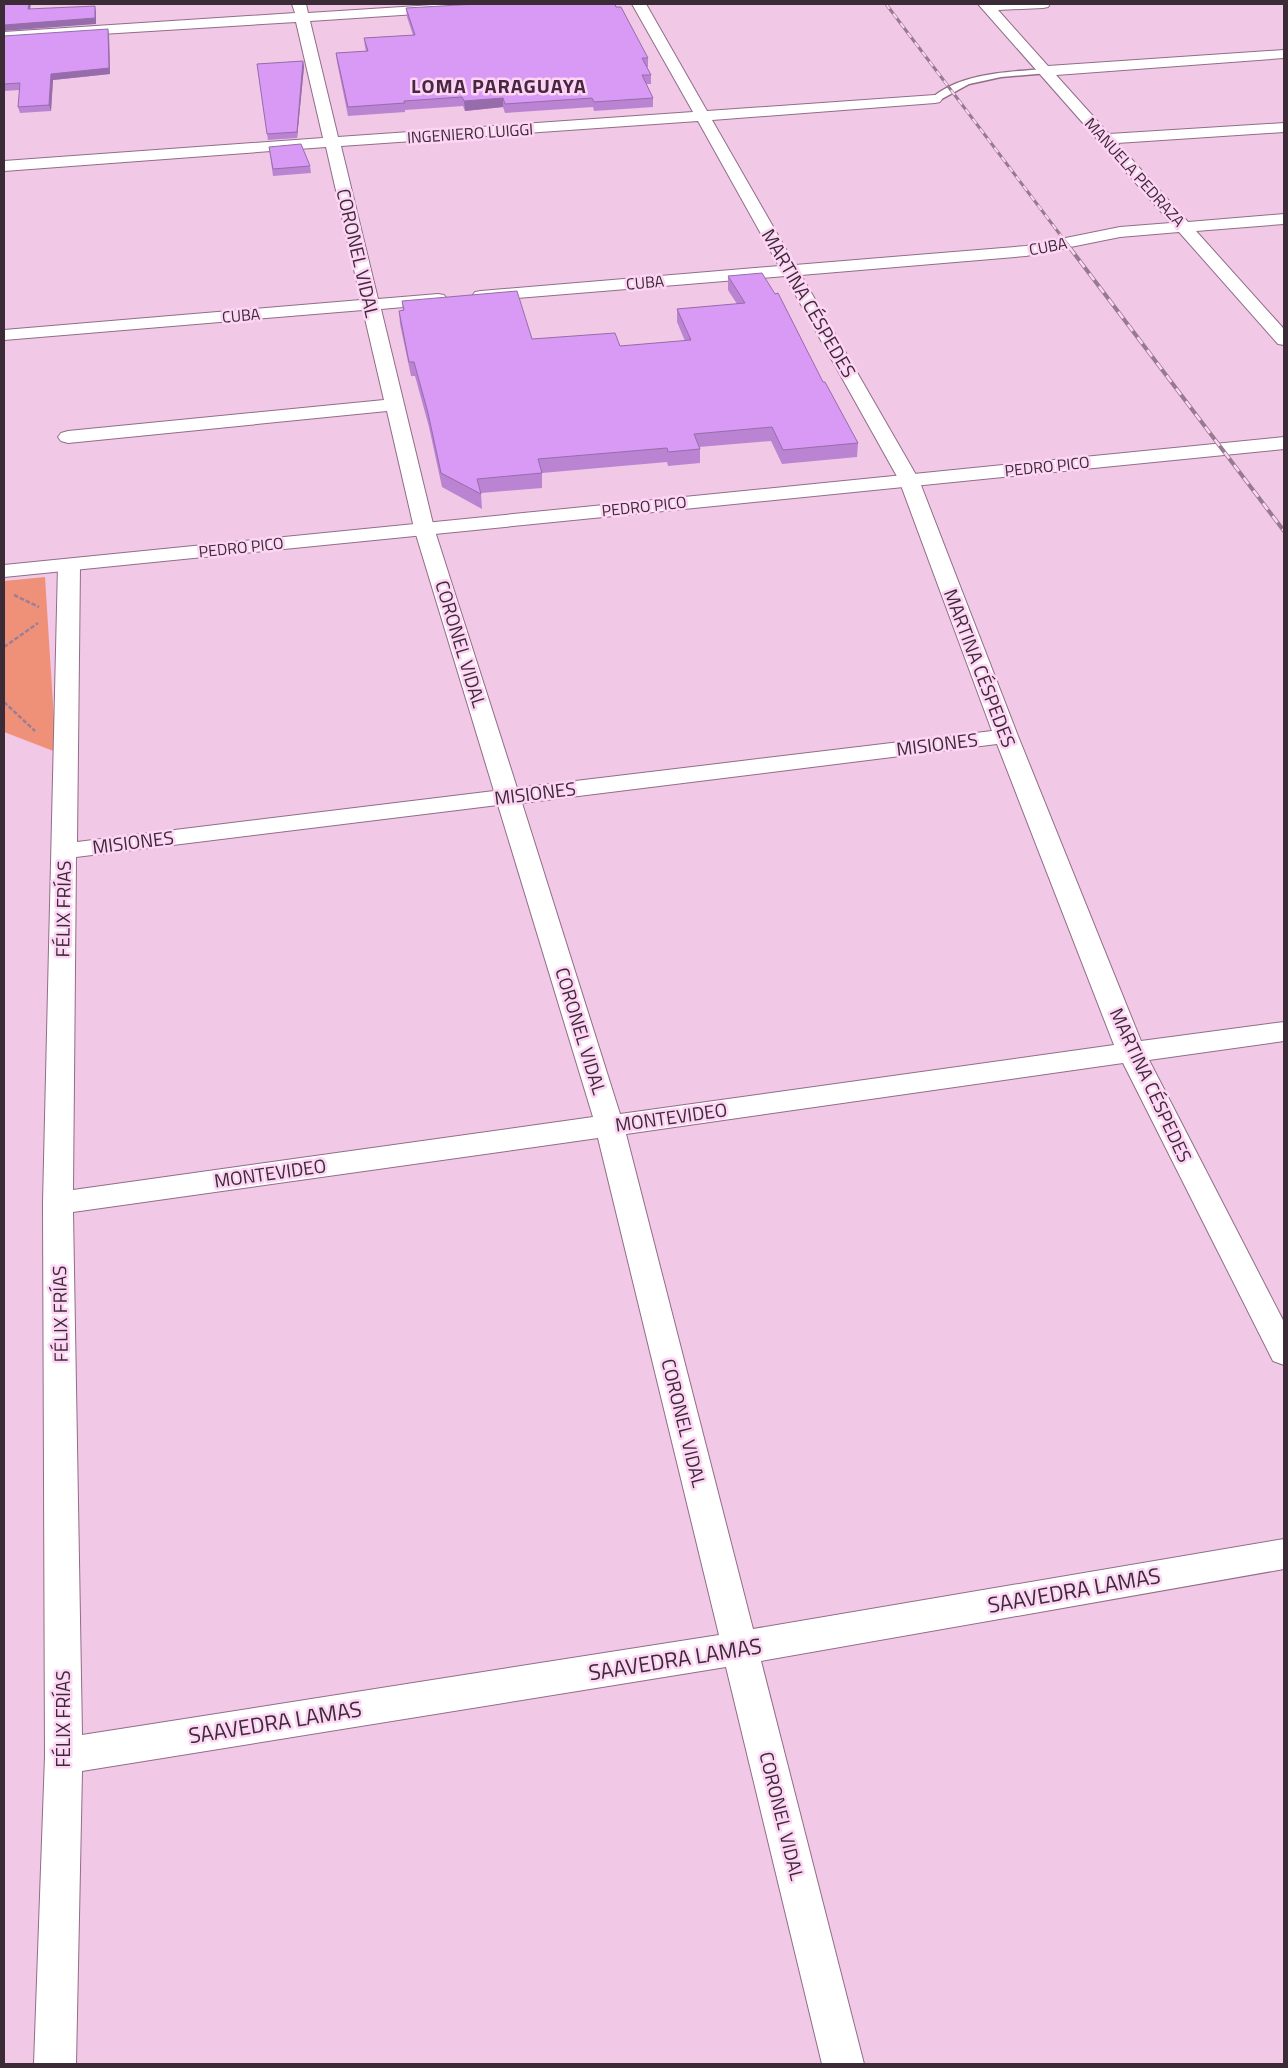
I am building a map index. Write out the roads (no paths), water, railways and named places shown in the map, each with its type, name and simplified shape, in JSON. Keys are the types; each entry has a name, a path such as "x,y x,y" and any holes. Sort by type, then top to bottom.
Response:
{"street":[{"path":"4,36 300,10 508,4"},
{"name":"MARTINA CÉSPEDES","path":"639,4 909,480 1006,736 1131,1052 1284,1352"},
{"path":"987,5 1043,4"},
{"name":"MANUELA PEDRAZA","path":"987,5 1284,340"},
{"name":"CORONEL VIDAL","path":"300,10 424,528 610,1126 843,2064"},
{"path":"1045,71 1284,54"},
{"name":"INGENIERO LUIGGI","path":"4,166 935,99"},
{"path":"1106,139 1284,127"},
{"name":"CUBA","path":"4,335 1026,251 1120,232 1284,219"},
{"path":"1262,314 1284,313"},
{"path":"68,437 394,405"},
{"name":"PEDRO PICO","path":"4,571 1284,443"},
{"name":"FÉLIX FRÍAS","path":"55,2064 64,1756 58,1203 69,564"},
{"name":"MISIONES","path":"64,851 1006,736"},
{"name":"MONTEVIDEO","path":"58,1203 1284,1031"},
{"name":"SAAVEDRA LAMAS","path":"64,1756 740,1648 1284,1554"}],"lane":[{"path":"935,99 967,82 1001,75 1045,71"}],"railway":[{"path":"886,4 1071,249"},
{"path":"1070,248 1284,531"}],"district":[{"name":"LOMA PARAGUAYA","path":"499,86"}]}
